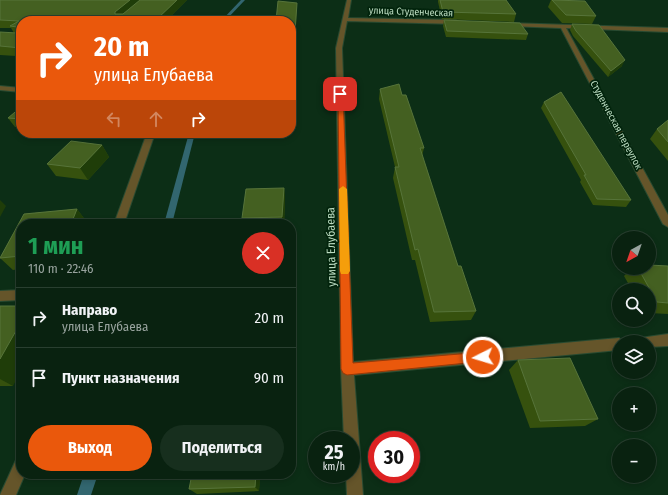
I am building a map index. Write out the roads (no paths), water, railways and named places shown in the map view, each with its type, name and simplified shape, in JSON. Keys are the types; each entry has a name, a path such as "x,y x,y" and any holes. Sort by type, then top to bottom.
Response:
{"street":[{"name":"улица Елубаева","path":"349,0 339,48 347,369 355,495"},
{"name":"улица Студенческая","path":"345,19 462,23"},
{"path":"501,24 668,30"},
{"name":"Студенческая переулок","path":"563,26 668,224"},
{"path":"0,88 16,90"},
{"path":"121,219 149,138"},
{"path":"0,296 16,295"},
{"path":"656,341 668,340"},
{"path":"347,369 612,345"},
{"path":"8,495 16,477"}],"waterway":[{"path":"227,16 243,0"},
{"path":"169,219 191,138"},
{"path":"84,495 89,479"}]}
